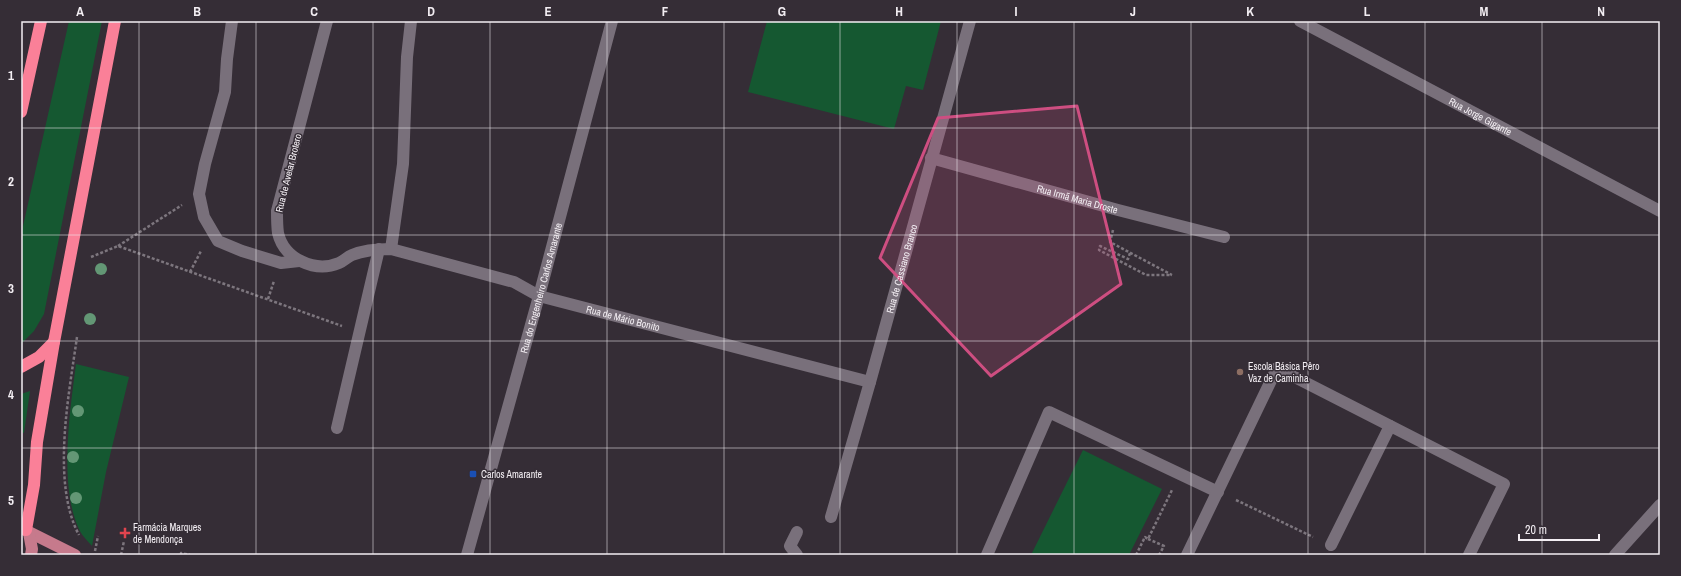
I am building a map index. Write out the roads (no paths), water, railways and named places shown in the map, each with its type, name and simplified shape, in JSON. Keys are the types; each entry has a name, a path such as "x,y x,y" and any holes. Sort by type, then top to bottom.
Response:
{"highway":[{"path":"21,112 41,21"},
{"path":"25,530 34,486 37,442 54,342 115,21"},
{"path":"21,367 39,357 54,342"}],"main road":[{"path":"25,530 32,549 31,555"},
{"path":"25,530 75,555"}],"street":[{"path":"232,21 227,59 225,92 205,164 199,194 204,218 218,241 242,251 281,263 299,261"},
{"name":"Rua de Avelar Brotero","path":"327,21 277,211 278,233 285,248 299,261 321,267 339,263 352,255 378,249"},
{"path":"392,249 404,164 408,57 411,21"},
{"name":"Rua do Engenheiro Carlos Amarante","path":"467,555 539,296 612,21"},
{"name":"Rua de Cassiano Branco","path":"831,517 970,21"},
{"name":"Rua Jorge Gigante","path":"1300,21 1660,212"},
{"name":"Rua Irmã Maria Droste","path":"931,158 1118,210 1224,237"},
{"path":"337,428 378,249"},
{"name":"Rua de Mário Bonito","path":"378,249 392,249 514,282 539,296 870,382"},
{"path":"1186,555 1218,492 1277,368 1504,484 1469,555"},
{"path":"987,555 1049,412 1218,492"},
{"path":"1331,545 1390,426"},
{"path":"1615,555 1660,505"},
{"path":"797,532 790,546 797,555"}],"place":[{"name":"Escola Básica Pêro Vaz de Caminha","path":"1240,372"},
{"name":"Carlos Amarante","path":"473,474"},
{"name":"Farmácia Marques de Mendonça","path":"125,533"}]}
